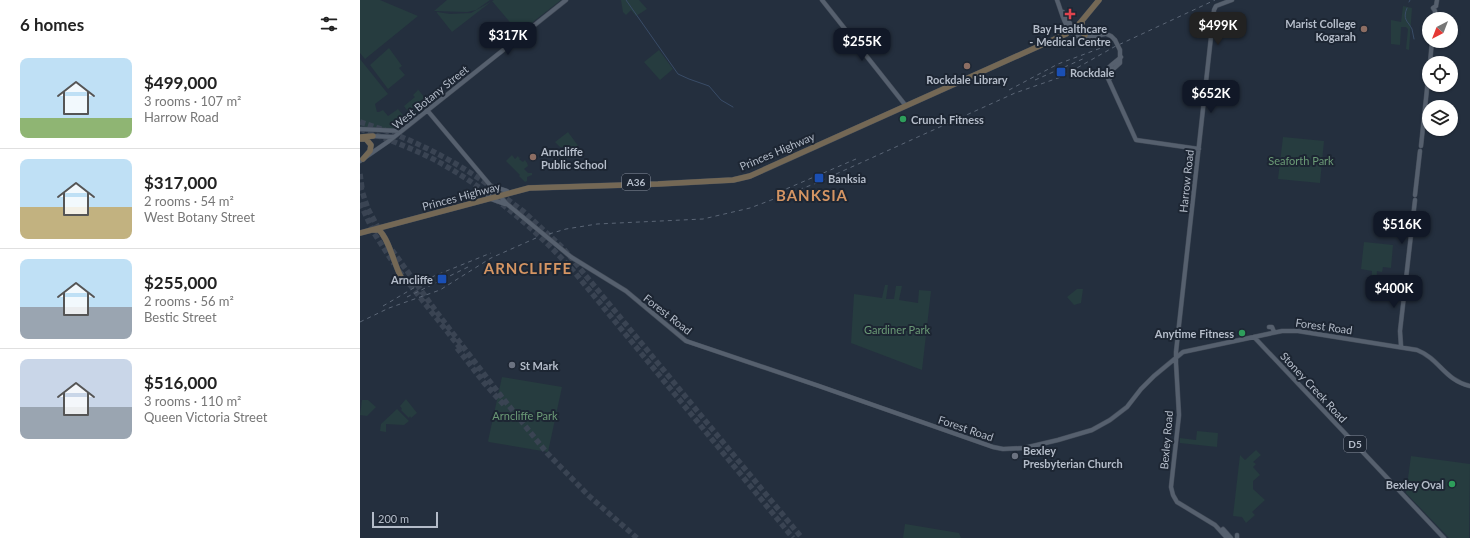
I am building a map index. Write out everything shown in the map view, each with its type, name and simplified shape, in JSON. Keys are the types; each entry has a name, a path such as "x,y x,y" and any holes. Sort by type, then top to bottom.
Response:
{"highway":[{"name":"Princes Highway","path":"1071,29 1095,0"},
{"name":"Princes Highway","path":"360,230 386,225 508,192 540,187 658,184 733,180 744,178 1071,29 1084,19 1099,0"},
{"path":"1084,19 1079,28 1085,35"},
{"path":"360,136 370,135"},
{"path":"360,136 371,145 370,150 361,160"},
{"name":"Princes Highway","path":"360,233 386,225"},
{"path":"386,225 387,244"},
{"path":"372,230 380,231 401,277"}],"main road":[{"name":"West Botany Street","path":"361,160 394,137 566,0"},
{"path":"822,0 905,104"},
{"path":"1057,0 1071,29 1078,36 1085,38 1105,34"},
{"name":"Harrow Road","path":"1176,357 1214,8 1232,0"},
{"path":"1435,12 1437,0"},
{"path":"1071,29 1085,35 1105,34 1111,36 1115,40 1120,50 1120,57 1116,62 1108,67 1107,77 1136,140 1199,149"},
{"path":"1398,346 1414,200 1412,197 1415,195 1420,152 1423,149 1421,146 1427,92"},
{"name":"Forest Road","path":"427,110 490,185 509,205 571,257 626,291 686,341 994,447 1024,448 1092,430 1110,420 1126,407 1141,389 1176,357 1187,351 1285,331 1298,331 1417,350 1433,359 1450,377 1470,386"},
{"path":"419,116 425,116 434,120"},
{"path":"360,129 400,131"},
{"path":"370,135 394,137"},
{"path":"383,136 386,140 384,144"},
{"path":"490,185 499,190 508,192 506,198 509,205"},
{"path":"490,185 491,192 489,198 509,205"},
{"name":"Stoney Creek Road","path":"1254,337 1444,538"},
{"name":"Bexley Road","path":"1176,357 1179,415 1171,489 1177,502 1217,524 1231,538"},
{"name":"Bexley Road","path":"1196,513 1219,528 1227,538"}],"green space":[{"path":"360,0 380,0 418,16 365,59 360,53"},
{"path":"447,0 490,0 476,10 467,12 434,11"},
{"path":"494,0 561,0 519,33 492,1"},
{"path":"621,0 639,0 647,9 636,16 631,10 626,15 623,12"},
{"path":"491,1 452,32 437,13 471,13"},
{"path":"1403,6 1412,8 1409,50 1406,49 1408,29 1406,27 1401,27 1400,45 1391,44 1391,20 1401,22"},
{"path":"389,48 402,66 399,68 405,75 388,89 370,65"},
{"path":"659,50 673,69 660,80 644,62"},
{"path":"360,59 388,94 375,104 377,112 383,110 388,116 398,109 407,120 402,124 391,129 360,126"},
{"path":"417,88 424,97 424,108 412,117 404,106 415,97 413,95 418,90"},
{"path":"568,132 579,147 560,147 555,142"},
{"name":"Seaforth Park","path":"1283,137 1324,141 1320,183 1278,179"},
{"path":"512,155 515,159 518,156 519,158 521,157 519,159 523,162 525,160 527,163 528,166 524,169 528,173 532,173 532,175 527,177 527,181 525,182 506,161"},
{"path":"1364,242 1393,245 1391,268 1383,267 1382,272 1377,271 1376,286 1371,285 1372,271 1361,269"},
{"name":"Gardiner Park","path":"885,285 888,285 886,299 894,299 896,286 902,286 899,300 918,303 919,290 931,291 922,370 851,343 854,294 882,298"},
{"path":"1077,289 1083,289 1081,303 1074,305 1067,297"},
{"name":"Arncliffe Park","path":"502,377 562,387 548,452 488,441"},
{"path":"406,399 417,413 411,418 410,416 409,418 401,410 402,409 400,406"},
{"path":"362,400 368,400 376,407 367,416 360,415"},
{"path":"397,409 409,421 404,425 386,424 386,432 380,431 381,424"},
{"path":"1197,431 1218,433 1217,447 1180,443 1180,438 1196,440"},
{"path":"1256,450 1261,455 1253,462 1256,464 1253,467 1260,475 1253,481 1253,489 1265,500 1252,512 1255,515 1246,523 1242,517 1233,516 1240,455 1245,460"},
{"path":"1411,456 1470,464 1469,538 1449,538 1406,493"},
{"path":"905,524 959,533 961,538 903,538"}],"waterway":[{"path":"626,0 678,74 709,86 721,100 733,107"},
{"path":"1407,8 1405,18 1412,29 1414,39"}],"tunnel":[{"path":"360,122 394,134 428,149 460,166 490,186"},
{"path":"360,129 403,146 444,165 498,201 531,228 576,274 793,538"},
{"path":"360,174 362,188"},
{"path":"360,185 368,209 380,231"},
{"path":"500,194 523,211 563,248 802,538"},
{"path":"360,203 374,233 394,264"},
{"path":"392,250 438,314 547,453 589,496 637,538"},
{"path":"399,271 461,349"},
{"path":"457,348 485,384 505,406"}],"railway":[{"path":"549,234 566,229 597,224 703,219 750,208 814,184 1015,93 1061,77 1114,47 1215,0"},
{"path":"1009,90 1058,64 1109,45"},
{"path":"1035,80 1085,58"},
{"path":"779,192 856,159"},
{"path":"360,322 389,308 440,290 491,258 536,238"},
{"path":"383,306 434,276 491,253"},
{"path":"407,297 468,267"}],"place":[{"name":"Bay Healthcare - Medical Centre","path":"1070,14"},
{"name":"Marist College Kogarah","path":"1364,29"},
{"name":"Rockdale Library","path":"967,66"},
{"name":"Rockdale","path":"1061,72"},
{"name":"Crunch Fitness","path":"903,119"},
{"name":"Arncliffe Public School","path":"533,157"},
{"name":"Banksia","path":"819,178"},
{"name":"Arncliffe","path":"442,279"},
{"name":"Anytime Fitness","path":"1242,333"},
{"name":"St Mark","path":"512,365"},
{"name":"Bexley Presbyterian Church","path":"1015,456"},
{"name":"Bexley Oval","path":"1452,484"}],"district":[{"name":"BANKSIA","path":"812,195"},
{"name":"ARNCLIFFE","path":"528,268"}]}
